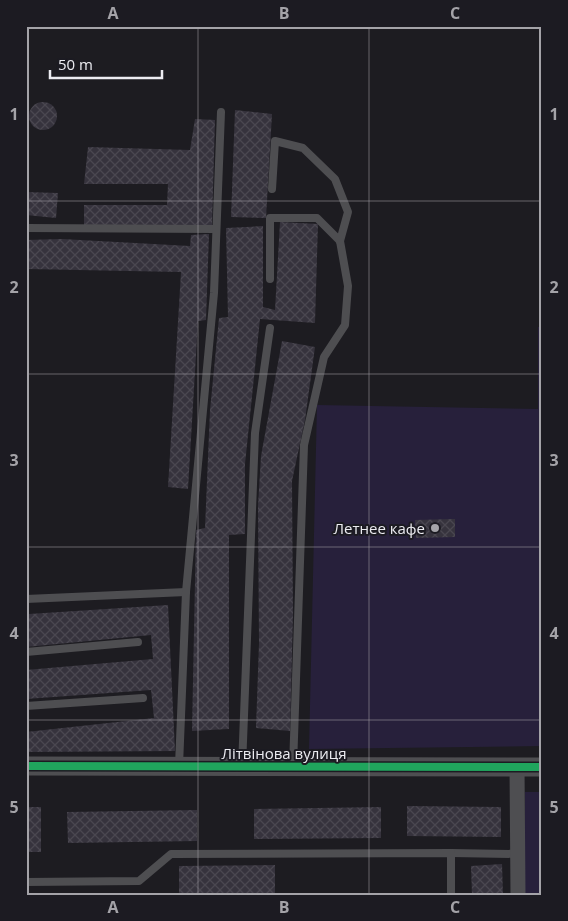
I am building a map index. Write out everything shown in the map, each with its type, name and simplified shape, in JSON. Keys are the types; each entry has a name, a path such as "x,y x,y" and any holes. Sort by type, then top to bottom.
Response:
{"street":[{"name":"Літвінова вулиця","path":"26,766 542,768"},
{"path":"517,767 518,895"}],"lane":[{"path":"179,766 186,592 214,293 221,112"},
{"path":"272,189 275,141 302,148 335,178 348,212 340,240 348,286 345,325 324,356 304,445 293,767"},
{"path":"270,279 270,218 316,218 340,240"},
{"path":"26,228 216,228"},
{"path":"242,767 255,434 270,328"},
{"path":"26,598 186,592"},
{"path":"26,652 138,642"},
{"path":"26,706 144,698"},
{"path":"451,853 451,895"},
{"path":"26,882 139,882 171,854 518,854"}],"shaded area":[{"path":"538,327 542,327 542,746 309,749 317,405 538,409"},
{"path":"525,792 542,792 542,895 525,895"}],"building":[{"path":"43,102 53,106 57,116 53,126 43,130 33,126 29,116 33,106"},
{"path":"235,110 272,114 266,218 231,217"},
{"path":"195,119 215,120 212,225 84,225 84,205 167,205 168,184 84,184 88,147 190,150"},
{"path":"26,192 58,193 56,218 26,215"},
{"path":"280,222 318,224 315,323 260,319 245,464 245,534 229,535 229,729 192,731 196,530 205,528 210,410 219,318 228,317 226,228 263,226 263,307 275,310"},
{"path":"209,234 206,320 198,321 188,489 168,487 181,272 26,269 26,240 62,239 190,246 191,235"},
{"path":"282,341 315,347 305,420 292,481 293,615 290,731 256,728 259,643 258,506 261,456"},
{"name":"Летнее кафе","path":"455,519 455,537 416,538 415,520"},
{"path":"168,605 175,751 26,752 26,732 154,718 151,690 26,699 26,670 153,659 151,635 26,647 26,610 28,610 29,614"},
{"path":"407,806 501,807 501,837 407,836"},
{"path":"26,807 41,807 41,852 26,852"},
{"path":"381,807 381,838 254,839 254,809"},
{"path":"197,810 197,841 68,843 67,812"},
{"path":"502,864 503,895 472,895 471,866"},
{"path":"275,865 275,895 179,895 179,866"}],"cycle path":[{"path":"26,766 542,767"}],"place":[{"name":"Летнее кафе","path":"435,528"}]}
